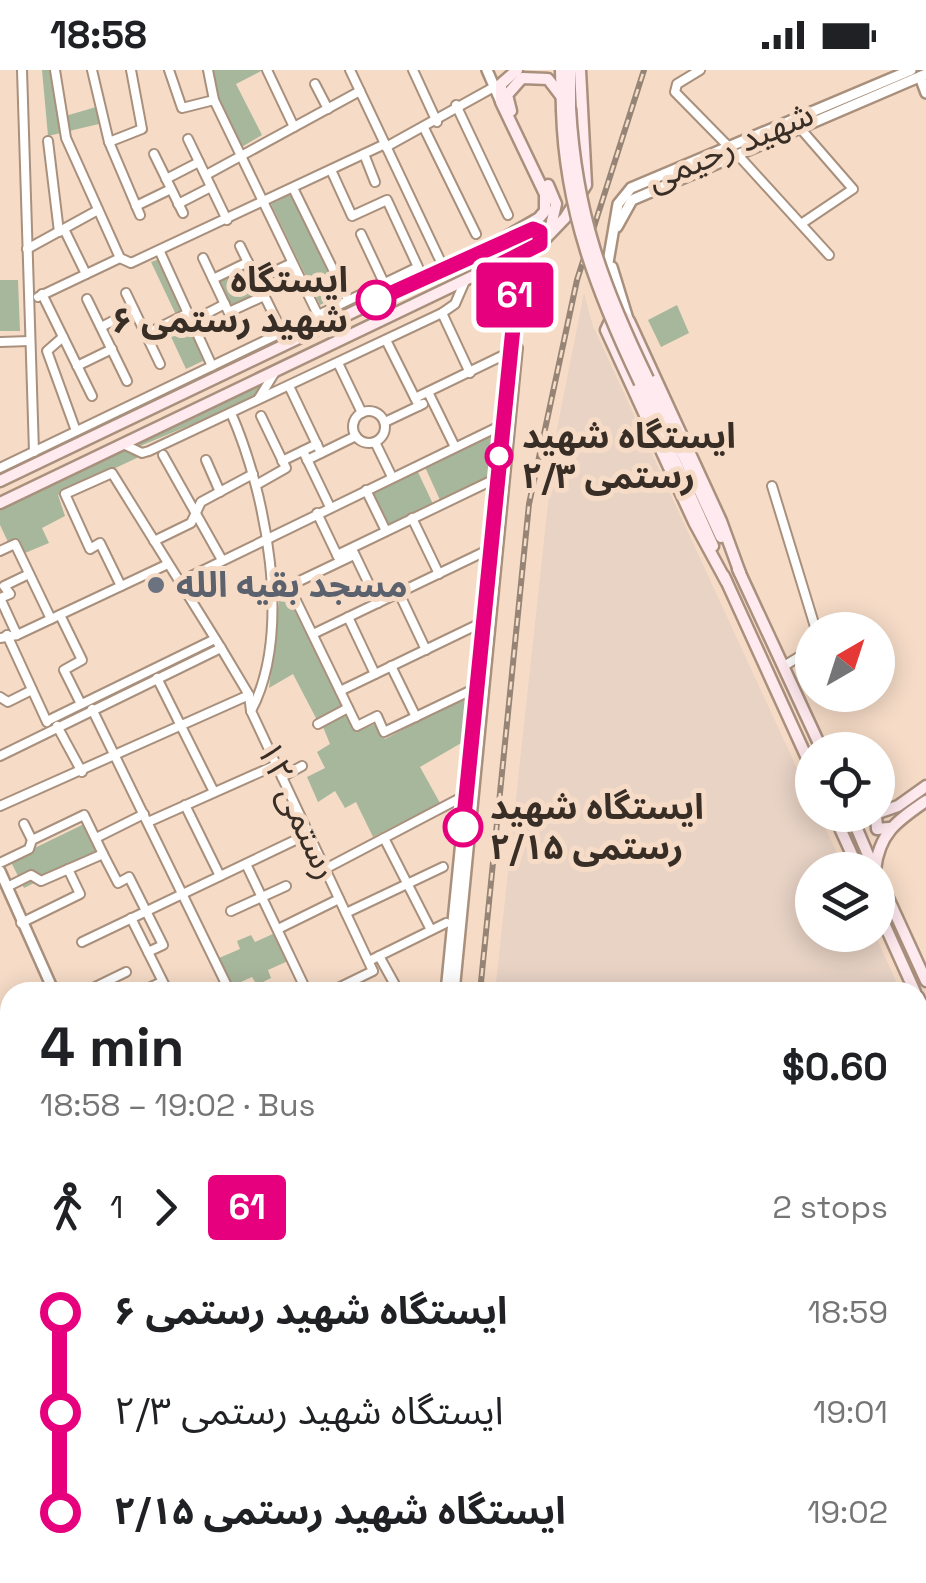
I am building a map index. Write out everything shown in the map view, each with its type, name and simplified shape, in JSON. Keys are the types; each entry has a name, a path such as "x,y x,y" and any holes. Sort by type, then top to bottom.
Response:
{"main road":[{"path":"489,246 545,211 545,194 500,102 501,84 517,70"},
{"path":"561,70 566,109"},
{"path":"570,70 566,109 576,225 600,297 740,572 814,732"},
{"path":"0,504 489,270 544,239 586,185 580,70"},
{"path":"544,239 556,204 507,95 514,82 540,76 553,83 562,96"},
{"path":"0,481 489,246 533,229 544,239"},
{"path":"726,582 694,522 606,330 616,316 629,321 721,521 740,572"},
{"path":"644,381 726,582 795,732"},
{"path":"895,807 926,786"},
{"path":"895,824 926,801"},
{"path":"895,913 926,981"},
{"path":"895,948 910,982"}],"street":[{"path":"22,70 34,452"},
{"path":"54,70 66,138 120,258 131,263 437,122 456,105 494,88"},
{"path":"92,70 109,142 138,210 172,189"},
{"path":"109,142 142,129 131,70"},
{"path":"170,70 182,108 214,100"},
{"path":"208,70 214,100 318,315"},
{"path":"350,70 439,258"},
{"path":"413,70 437,122"},
{"path":"487,70 500,102"},
{"path":"700,70 677,84 675,92 728,147"},
{"path":"270,71 294,127"},
{"path":"919,74 926,93"},
{"name":"شهید رحیمی","path":"629,321 611,274 623,210 632,200 728,147 919,74"},
{"name":"شهید رحیمی","path":"606,330 604,288 618,204 631,188 738,154 919,74"},
{"path":"315,84 328,109"},
{"path":"206,175 360,92"},
{"path":"456,105 508,215"},
{"path":"424,128 476,234"},
{"path":"800,128 853,189 800,224"},
{"path":"188,139 227,220"},
{"path":"48,141 62,230 86,274"},
{"path":"154,154 181,208 211,187"},
{"path":"364,154 376,182"},
{"path":"738,154 829,255"},
{"path":"166,179 199,162"},
{"path":"0,468 418,267 387,200 352,216 331,170"},
{"path":"292,188 348,300"},
{"path":"27,249 98,210"},
{"path":"360,234 384,283"},
{"path":"240,246 282,332"},
{"path":"160,252 212,366"},
{"path":"448,982 522,298 515,257"},
{"path":"29,300 120,258"},
{"path":"203,258 238,330"},
{"path":"214,279 248,262"},
{"path":"256,280 292,263"},
{"path":"448,982 510,352 513,286 498,271 489,270"},
{"path":"123,444 142,453 149,452 256,402 442,313 455,304 464,282"},
{"path":"126,293 160,364"},
{"path":"42,294 92,396"},
{"path":"146,334 264,296"},
{"path":"87,298 127,381"},
{"path":"101,327 134,310"},
{"path":"442,313 470,373"},
{"path":"63,337 47,352 76,431"},
{"path":"386,340 417,402"},
{"path":"0,342 30,341"},
{"path":"77,366 112,349"},
{"path":"384,422 510,352"},
{"path":"338,363 362,412"},
{"path":"256,402 275,372"},
{"path":"289,386 319,449"},
{"path":"430,396 455,447"},
{"path":"362,412 376,412 384,422 384,434 375,442"},
{"path":"356,436 354,423 362,412"},
{"name":"رستمی ۱۲","path":"231,413 253,474 269,536 272,579 264,687 251,712 373,971 353,982"},
{"path":"256,485 286,468 261,416"},
{"path":"179,582 502,425"},
{"path":"282,461 356,436 375,442 392,477"},
{"path":"163,454 222,560"},
{"path":"305,455 330,507"},
{"path":"206,460 220,492"},
{"path":"121,586 100,543 90,549 65,494 112,473 218,644 248,696 251,712"},
{"path":"154,541 191,523 201,502 253,474"},
{"path":"476,688 384,732 377,716 357,726 289,586 386,531 497,478"},
{"path":"772,486 810,612"},
{"path":"366,490 386,531"},
{"path":"317,514 338,558"},
{"path":"412,518 439,574"},
{"path":"0,551 15,544 82,660 64,670 81,704"},
{"path":"312,634 490,549"},
{"path":"353,551 378,603"},
{"path":"8,636 168,564"},
{"path":"29,574 4,586 10,594 0,598 8,636 32,690 82,772"},
{"path":"398,593 426,650"},
{"path":"348,617 376,674"},
{"path":"340,691 483,622"},
{"path":"52,725 157,678 218,644"},
{"path":"0,756 81,704 218,644"},
{"path":"784,666 795,660"},
{"path":"392,666 416,717"},
{"path":"157,678 214,792"},
{"path":"0,697 4,695 8,702 32,690"},
{"path":"0,806 116,758 248,696"},
{"path":"318,724 348,708"},
{"path":"92,709 225,982"},
{"path":"96,838 276,765"},
{"path":"282,777 302,766"},
{"path":"325,869 466,794"},
{"path":"185,805 220,876"},
{"path":"32,840 84,815 118,883 130,877 163,946 148,952"},
{"path":"24,824 32,840 29,849 0,867 49,982"},
{"path":"82,942 308,834"},
{"path":"384,838 431,930"},
{"path":"7,887 32,875 41,881 103,854"},
{"path":"246,864 303,982"},
{"path":"346,913 443,867"},
{"path":"21,923 80,894 68,869"},
{"path":"231,911 286,886"},
{"path":"278,929 339,898"},
{"path":"131,918 162,982"},
{"path":"369,961 446,922"},
{"path":"379,956 393,982"},
{"path":"106,982 126,972"}],"shaded area":[{"path":"584,293 593,326 795,764 795,832 827,832 836,852 795,852 795,952 883,952 896,982 496,982 555,439"}],"green space":[{"path":"42,70 53,70 62,117 96,107 99,124 48,136"},
{"path":"212,70 263,70 236,84 262,135 240,148 217,97"},
{"path":"291,194 340,295 320,305 271,204"},
{"path":"159,259 207,359 186,369 166,326 178,319 151,262"},
{"path":"247,267 260,293 231,307 218,281"},
{"path":"0,280 18,280 20,331 0,331"},
{"path":"677,305 689,333 661,347 648,320"},
{"path":"266,381 257,397 138,447 141,456 58,495 65,516 42,528 49,543 25,553 19,541 9,544 0,525 0,510"},
{"path":"494,433 491,478 440,500 425,467"},
{"path":"417,470 433,504 386,526 370,492"},
{"path":"281,584 343,706 317,720 293,674 269,688"},
{"path":"471,693 463,742 420,767 440,803 373,837 356,802 345,808 335,791 318,802 307,777 325,768 317,752 330,744 323,727 346,714 356,732 375,724 385,739"},
{"path":"86,823 100,851 24,888 10,860"},
{"path":"275,933 288,961 268,970 271,978 263,982 255,982 252,977 230,982 219,958 240,949 237,941 251,935 255,942"}],"railway":[{"path":"481,982 529,504 577,280 644,70"}],"bus line":[{"name":"61","path":"376,300 489,246 533,229 540,232 540,244 489,270 506,277 516,298 463,827"}],"place":[{"name":"ایستگاه شهید رستمی ۶","path":"376,300"},
{"name":"ایستگاه شهید رستمی ۲/۳","path":"499,456"},
{"name":"مسجد بقیه الله","path":"156,585"},
{"name":"ایستگاه شهید رستمی ۲/۱۵","path":"463,827"}]}
